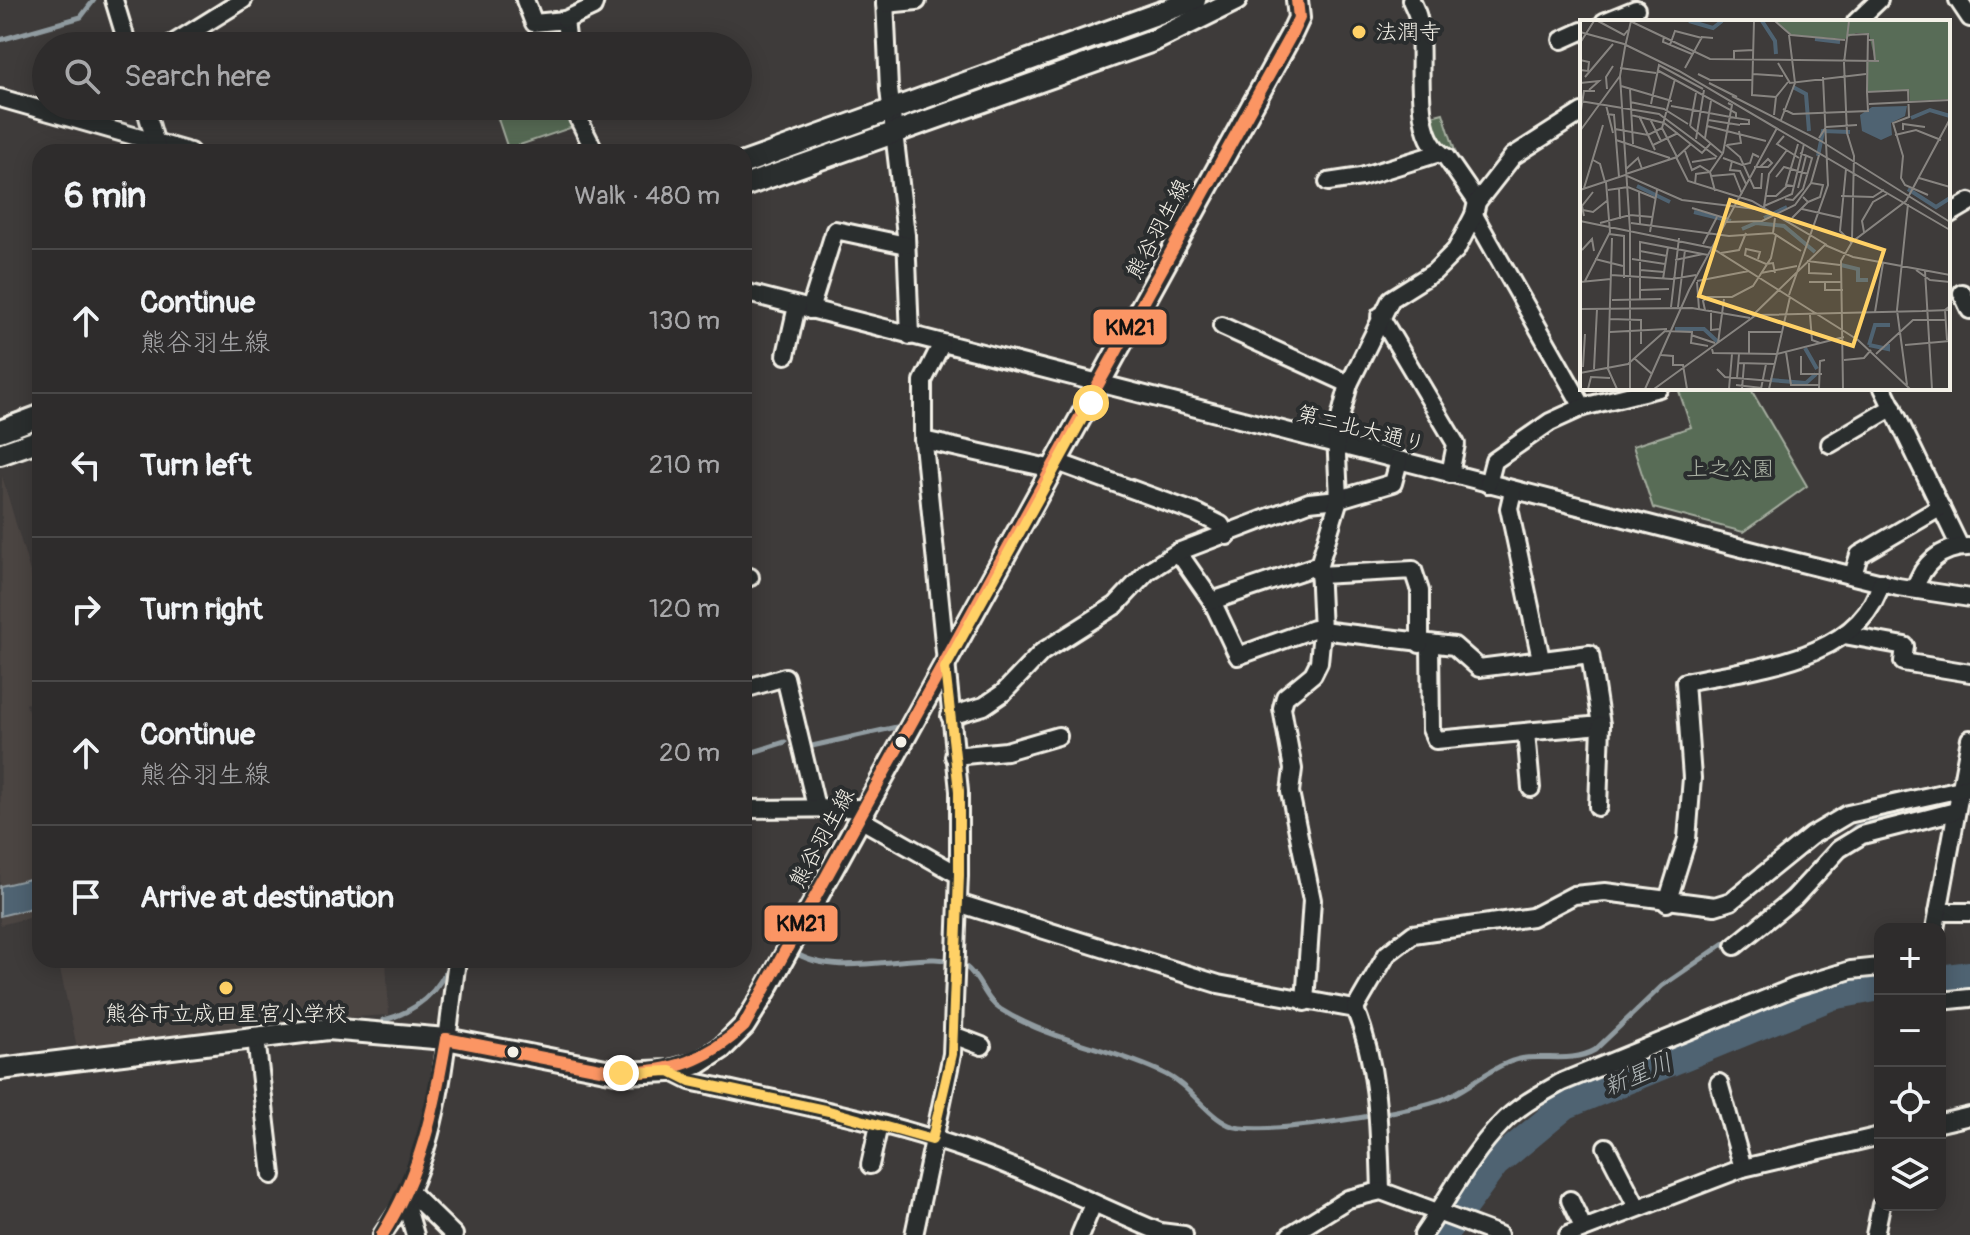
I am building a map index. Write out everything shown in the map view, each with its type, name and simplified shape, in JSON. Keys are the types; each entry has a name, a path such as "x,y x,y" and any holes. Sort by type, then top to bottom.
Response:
{"main road":[{"path":"752,160 1195,0"},
{"path":"752,183 1169,34 1236,0"},
{"name":"熊谷羽生線","path":"0,1069 328,1029 446,1039 621,1073 670,1071 699,1063 722,1048 744,1026 790,946 1102,383 1292,33 1299,18 1297,0"},
{"path":"0,431 32,419"},
{"path":"0,454 32,443"}],"street":[{"path":"114,0 124,32"},
{"path":"525,0 534,23 565,20 593,7 595,0"},
{"path":"1411,0 1419,18 1421,97 1428,132 1475,208 1583,407"},
{"path":"1858,20 1879,0"},
{"path":"1958,0 1970,18"},
{"path":"910,336 906,245 885,2 917,1"},
{"path":"190,32 233,3"},
{"path":"1610,20 1638,10"},
{"path":"565,20 566,32"},
{"path":"1562,40 1580,32"},
{"path":"0,98 32,108"},
{"path":"1305,1002 1312,900 1290,792 1293,769 1282,708 1285,697 1313,674 1319,662 1322,631 1319,570 1339,499 1336,434 1349,384 1391,299 1434,272 1456,250 1475,208 1513,156 1580,113"},
{"path":"69,120 144,144"},
{"path":"149,120 156,144"},
{"path":"581,120 590,144"},
{"path":"1328,182 1361,177 1439,153"},
{"path":"1950,214 1970,202"},
{"path":"786,355 835,230 906,245"},
{"path":"1962,293 1970,310"},
{"name":"第二北大通り","path":"752,294 1513,491 1881,582 1970,598"},
{"path":"1380,316 1456,444 1450,474"},
{"path":"1222,326 1349,384"},
{"path":"914,1235 952,1054 959,875 959,791 923,440 923,381 941,345"},
{"path":"1488,484 1494,461 1550,422 1583,407 1651,390"},
{"path":"1884,390 1941,507 1965,547 1929,561 1919,572 1915,589"},
{"path":"1830,444 1893,407"},
{"path":"923,440 1055,466 1197,513 1221,525 1227,536"},
{"path":"950,716 984,706 1003,693 1042,652 1116,605 1148,571 1178,552 1227,536 1309,502 1339,499 1393,483 1399,461"},
{"path":"1513,491 1509,508 1541,659"},
{"path":"1853,575 1859,555 1941,507"},
{"path":"1178,552 1212,601 1238,656 1313,629 1425,645 1454,646 1479,668 1590,654 1601,725 1598,807"},
{"path":"1212,601 1319,570 1413,570 1420,591 1431,729 1436,740 1601,725"},
{"path":"1667,903 1687,839 1692,778 1686,739 1685,682 1797,657 1844,635 1864,619 1876,601 1881,582"},
{"path":"1844,635 1905,646 1903,662 1970,673"},
{"path":"752,687 785,677 816,807"},
{"path":"1526,732 1531,788"},
{"path":"954,756 1006,751 1058,736"},
{"path":"1936,923 1970,739"},
{"path":"1355,1009 1387,954 1413,934 1532,917 1574,895 1605,892 1700,907 1731,901 1811,836 1848,814 1962,789"},
{"path":"752,809 816,807 862,814 959,875"},
{"path":"1735,946 1794,898 1839,849 1862,835 1956,810"},
{"path":"958,903 1218,984 1355,1009"},
{"path":"1938,912 1970,912"},
{"path":"382,1235 407,1196 427,1140 456,968"},
{"path":"1423,1235 1478,1151 1501,1123 1526,1103 1562,1082 1795,987 1851,970 1874,968"},
{"path":"1946,1000 1970,998"},
{"path":"1355,1009 1365,1034 1376,1097 1381,1191"},
{"path":"953,1035 982,1046"},
{"path":"256,1038 272,1175"},
{"path":"670,1071 690,1081 932,1140 991,1159 1160,1232 1184,1235"},
{"path":"1719,1083 1743,1168"},
{"path":"1946,1122 1970,1116"},
{"path":"870,1165 879,1125"},
{"path":"1570,1200 1576,1231 1743,1168 1874,1137"},
{"path":"1606,1147 1637,1207"},
{"path":"1290,1235 1348,1199 1381,1191 1476,1229 1499,1235"},
{"path":"407,1196 415,1235"},
{"path":"407,1196 454,1235"},
{"path":"1080,1235 1093,1204"},
{"path":"1875,1235 1880,1211"}],"shaded area":[{"path":"2,476 32,579 32,702 26,704 32,722 32,917 0,925"},
{"name":"熊谷市立成田星宮小学校","path":"60,968 386,968 389,1015 300,1020 77,1047"}],"green space":[{"path":"1443,113 1462,173 1437,140 1428,117"},
{"path":"498,120 574,120 576,126 523,144 506,144"},
{"name":"上之公園","path":"1679,390 1751,390 1807,486 1743,532 1653,508 1633,446 1691,427"}],"water":[{"path":"32,878 32,908 0,916 0,886"}],"waterway":[{"path":"0,40 81,17 94,0"},
{"path":"1950,205 1970,193"},
{"path":"1253,516 1307,495"},
{"path":"1152,560 1162,551 1185,542"},
{"path":"812,746 901,726"},
{"path":"752,752 785,742"},
{"path":"1843,838 1856,827 1953,801"},
{"path":"1777,902 1804,875"},
{"path":"794,952 814,961 837,964 931,959 951,961 966,967 995,1005 1019,1020 1163,1073 1229,1125 1269,1128 1331,1122 1420,1106 1447,1097 1518,1059 1584,1055 1595,1050 1662,986 1735,936"},
{"path":"384,1020 406,1012 425,999 447,968"},
{"name":"新星川","path":"1946,978 1970,975"},
{"name":"新星川","path":"1443,1235 1495,1164 1566,1105 1832,996 1874,988"}],"transit line":[{"name":"KM21","path":"446,1039 621,1073 656,1070 687,1062 716,1048 744,1026 1292,33 1299,18 1297,0"},
{"name":"KM21","path":"382,1235 407,1188 424,1140 446,1039"}],"place":[{"name":"法潤寺","path":"1359,32"},
{"name":"熊谷市立成田星宮小学校","path":"226,988"}],"route":[{"path":"621,1073 670,1071 690,1081 829,1111 932,1140 952,1054 959,875 959,791 945,668 1091,403"}]}
